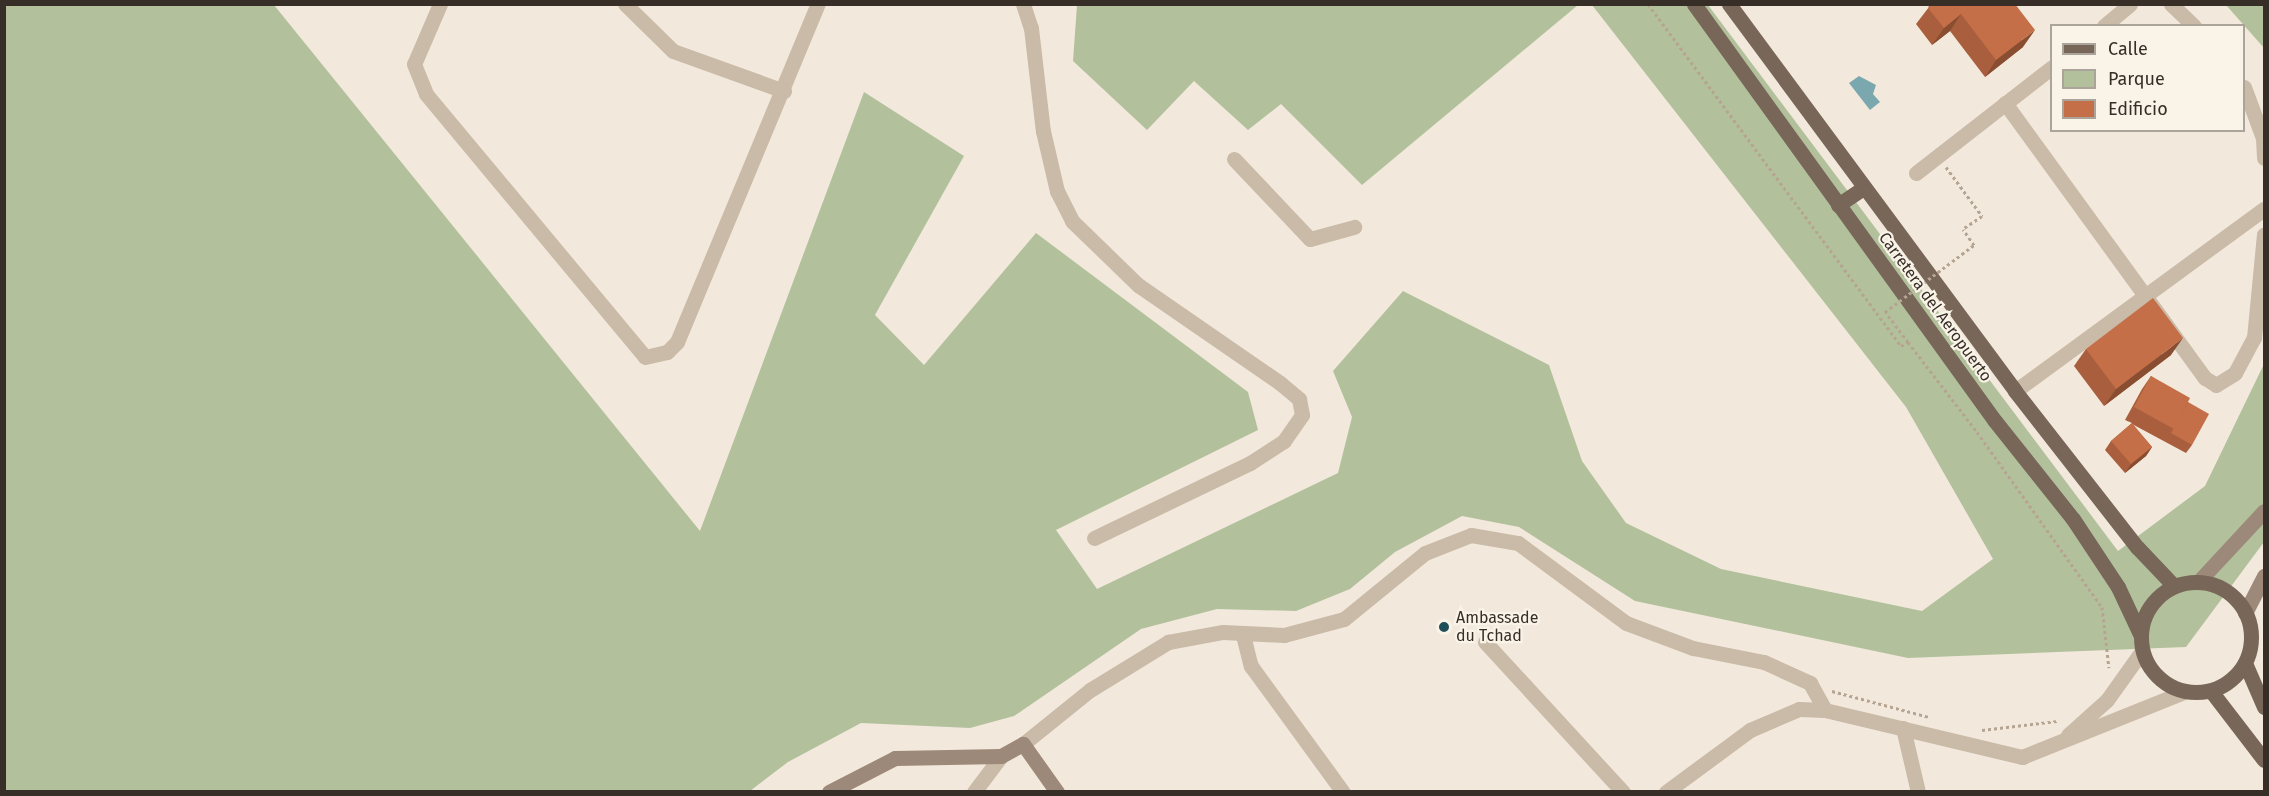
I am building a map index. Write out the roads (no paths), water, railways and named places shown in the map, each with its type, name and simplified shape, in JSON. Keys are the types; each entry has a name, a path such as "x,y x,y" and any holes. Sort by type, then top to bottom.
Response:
{"main road":[{"name":"Carretera del Aeropuerto","path":"1694,4 1838,206 2073,519 2118,587 2140,634"},
{"name":"Carretera del Aeropuerto","path":"1728,4 2015,391 2137,547 2174,586"},
{"path":"1838,206 1863,188"},
{"path":"2198,582 2226,591 2245,613 2251,638 2245,663 2231,681 2211,691 2184,692 2162,681 2142,651 2140,634 2150,605 2174,586 2198,582"},
{"path":"2245,663 2265,707"},
{"path":"2211,691 2265,760"}],"street":[{"path":"440,4 414,64 426,94 645,357 667,352 677,342 784,91 818,4"},
{"path":"625,4 673,51 784,91"},
{"path":"1023,4 1031,28 1043,131 1057,191 1072,221 1138,285 1280,383 1299,399 1302,415 1284,441 1250,463 1094,538"},
{"path":"2106,24 2130,4"},
{"path":"2171,4 2192,24"},
{"path":"1916,173 2050,69"},
{"path":"2245,90 2264,138 2265,158"},
{"path":"2005,103 2146,293 2205,378 2220,385 2242,364 2254,338 2265,234"},
{"path":"1234,159 1310,239 1354,227"},
{"path":"2015,391 2146,293 2265,209"},
{"path":"2198,582 2265,511"},
{"path":"974,792 1001,756 1023,744 1090,690 1168,642 1202,633 1284,635 1344,619 1425,553 1472,535 1518,543 1626,623 1693,648 1764,662 1810,683 1825,710"},
{"path":"2245,613 2265,576"},
{"path":"1243,635 1251,666 1343,792"},
{"path":"1485,642 1623,792"},
{"path":"2059,742 2107,700 2142,651"},
{"path":"1666,792 1776,715 1825,710 2022,757 2184,692"},
{"path":"1903,728 1918,792"},
{"path":"1023,744 1057,792"},
{"path":"829,792 895,758 1001,756"}],"water":[{"path":"1859,76 1876,85 1873,94 1880,102 1870,110 1849,83"}],"place":[{"name":"Ambassade du Tchad","path":"1444,627"}]}
